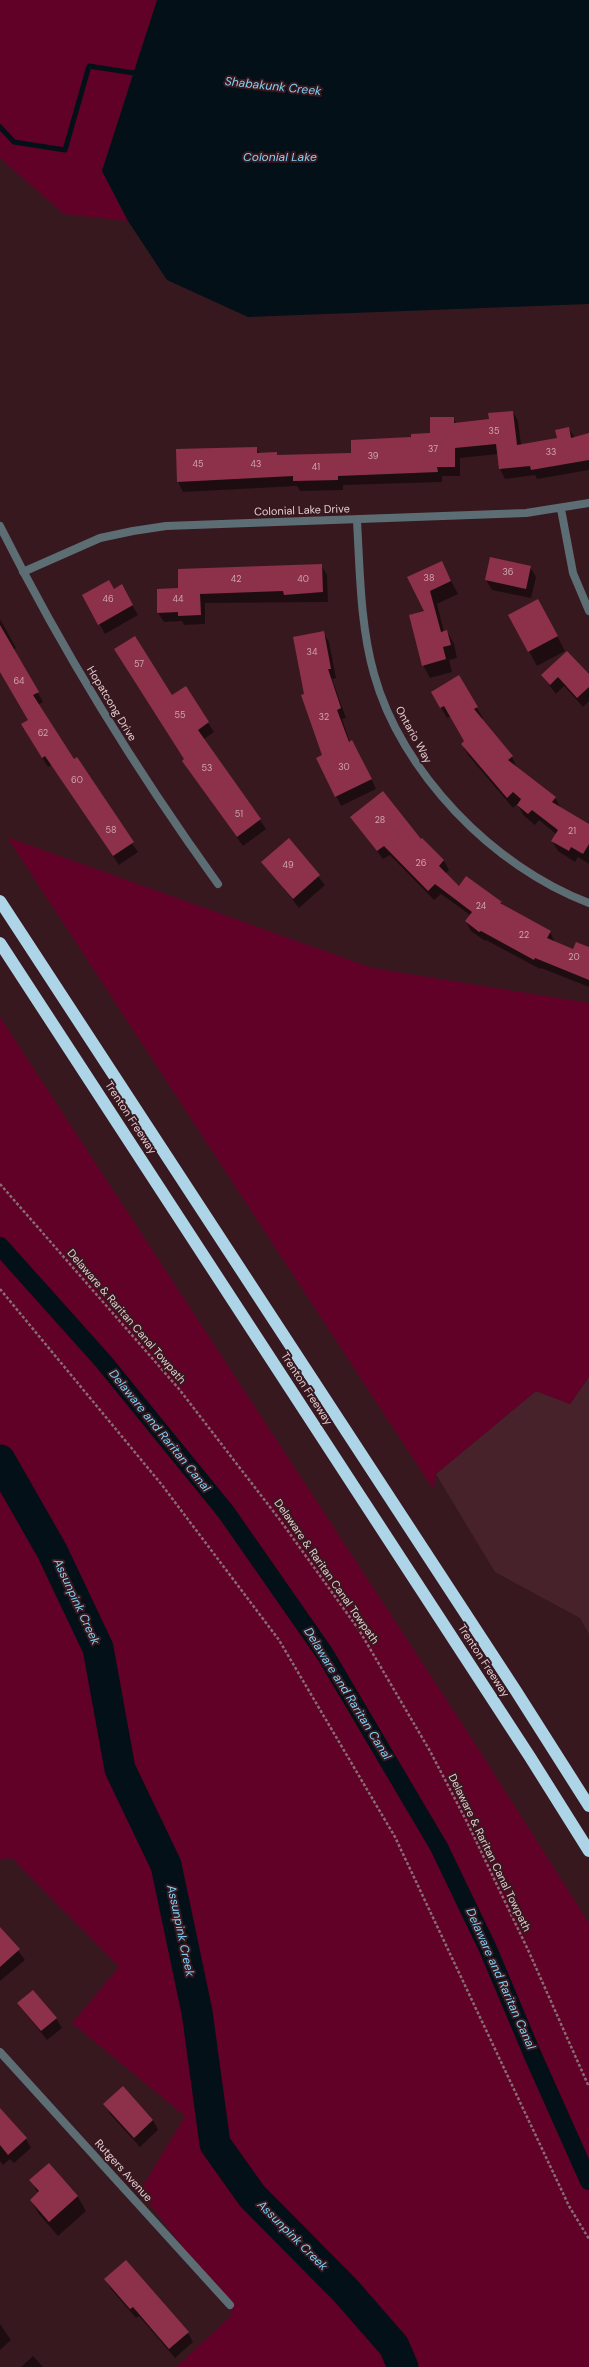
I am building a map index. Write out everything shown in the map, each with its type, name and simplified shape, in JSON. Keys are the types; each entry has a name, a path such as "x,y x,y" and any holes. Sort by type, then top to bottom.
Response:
{"highway":[{"name":"Trenton Freeway","path":"0,901 516,1691 589,1806"},
{"name":"Trenton Freeway","path":"0,943 526,1750 589,1851"}],"street":[{"name":"Colonial Lake Drive","path":"23,572 100,538 133,530 166,526 526,513 560,509 589,503"},
{"path":"560,509 573,573 589,611"},
{"name":"Ontario Way","path":"357,520 365,637 374,674 387,711 404,745 422,772 447,803 477,833 511,860 547,882 589,902"},
{"name":"Hopatcong Drive","path":"0,526 23,572 91,694 168,815 218,884"},
{"name":"Rutgers Avenue","path":"0,2052 230,2305"}],"path":[{"name":"Delaware & Raritan Canal Towpath","path":"0,1184 179,1389 280,1520 359,1630 430,1751 467,1822 529,1952 589,2087"},
{"path":"0,1289 162,1485 279,1640 395,1837 569,2206 589,2239"}],"shaded area":[{"path":"0,0 157,0 102,171 128,221 64,214 0,158"},
{"path":"7,837 372,968 589,1003 589,1377 570,1404 536,1391 436,1474 433,1489"},
{"path":"0,1017 465,1728 589,1923 589,2367 176,2367 233,2314 140,2191 185,2116 72,2023 119,1967 12,1858 0,1859"},
{"path":"589,1377 589,1634 580,1618 495,1572 436,1474 536,1391 570,1404"}],"water":[{"name":"Colonial Lake","path":"157,0 589,0 589,304 248,317 167,280 128,221 102,171"}],"building":[{"path":"513,411 517,445 557,438 555,430 569,427 571,438 589,433 589,460 531,470 530,466 499,469 496,444 455,448 455,467 437,467 438,472 338,476 338,480 293,481 293,476 177,482 176,449 257,447 257,453 277,452 277,455 351,453 351,440 411,437 411,434 430,433 430,417 454,417 454,423 489,419 488,413"},
{"path":"490,557 531,566 526,589 485,580"},
{"path":"442,561 451,581 430,591 441,632 447,630 451,645 443,647 446,659 422,666 409,615 424,611 407,577"},
{"path":"322,564 323,592 284,595 283,591 200,594 201,615 178,616 178,612 157,613 157,589 178,588 178,569"},
{"path":"109,580 114,589 122,584 133,605 98,625 82,595"},
{"path":"538,599 558,636 528,652 508,615"},
{"path":"0,625 39,692 33,695 74,759 77,757 134,842 113,856 45,756 42,758 21,724 28,720 0,672"},
{"path":"324,631 331,669 328,669 341,708 337,710 349,742 352,740 372,779 335,797 316,758 322,755 301,695 304,694 293,637"},
{"path":"135,636 172,695 186,686 209,722 198,730 261,819 237,837 182,761 184,759 114,649"},
{"path":"567,651 589,674 589,687 577,698 558,677 550,685 541,675"},
{"path":"459,675 478,707 474,709 513,756 508,760 556,797 552,802 589,824 589,844 583,854 571,847 569,851 551,841 558,830 532,810 528,814 517,805 521,799 513,792 507,798 461,744 464,741 444,706 440,708 431,692"},
{"path":"383,791 421,839 422,838 444,860 439,866 459,886 466,876 502,902 500,903 551,931 547,938 573,949 576,942 589,947 589,980 535,958 534,960 481,931 479,932 465,921 472,912 435,884 428,891 384,846 377,851 350,817"},
{"path":"289,838 320,875 293,899 261,862"},
{"path":"0,1927 20,1949 0,1967"},
{"path":"33,1990 57,2018 41,2031 17,2003"},
{"path":"123,2086 153,2120 134,2138 103,2104"},
{"path":"0,2108 27,2138 8,2155 0,2145"},
{"path":"49,2163 78,2196 49,2222 30,2200 39,2191 29,2180"},
{"path":"126,2260 189,2332 169,2349 133,2307 130,2309 104,2279"}],"waterway":[{"name":"Shabakunk Creek","path":"0,127 14,142 65,150 89,66 140,74"},
{"name":"Delaware and Raritan Canal","path":"0,1246 103,1361 226,1512 325,1654 439,1847 488,1949 534,2058 589,2181"},
{"name":"Assunpink Creek","path":"0,1460 52,1551 98,1648 120,1769 166,1865 197,2012 215,2144 252,2196 346,2291 394,2346 403,2367"}]}
